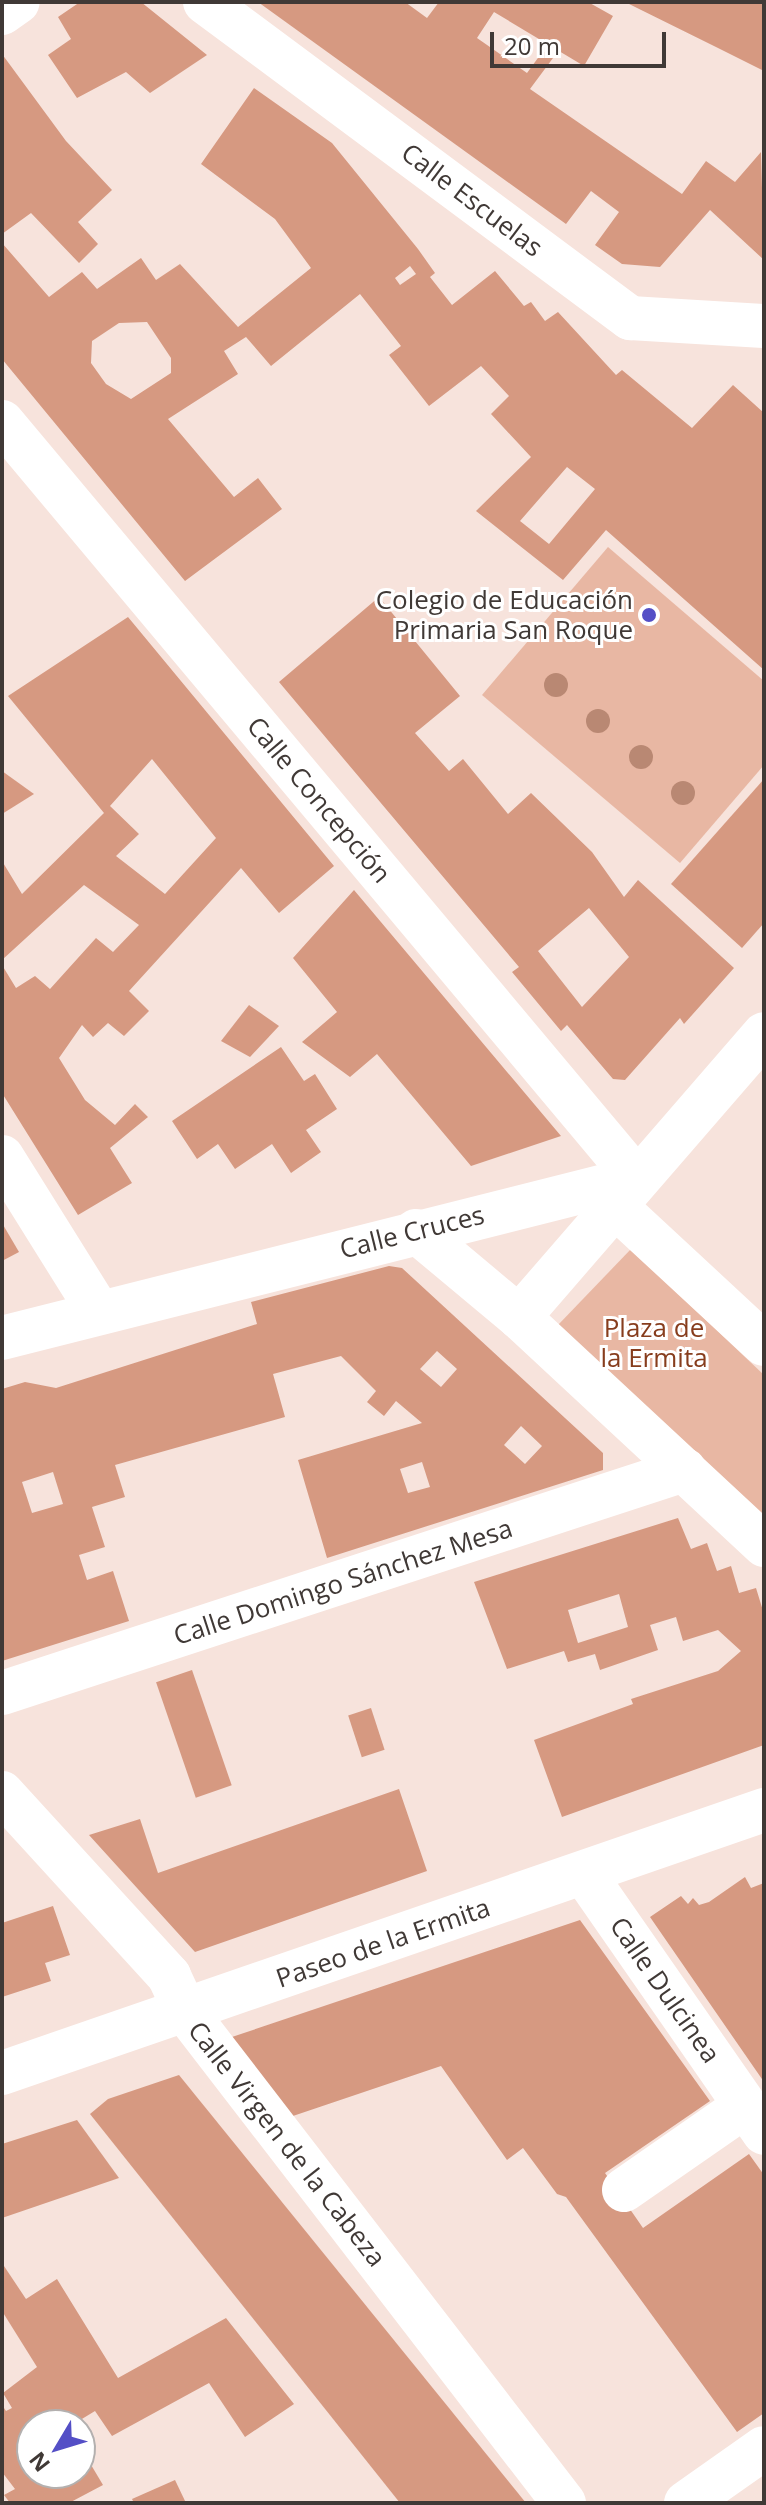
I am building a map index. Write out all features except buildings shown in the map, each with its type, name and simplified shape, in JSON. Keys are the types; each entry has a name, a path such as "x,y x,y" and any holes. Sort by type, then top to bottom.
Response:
{"street":[{"path":"2,13 18,2"},
{"name":"Calle Escuelas","path":"205,2 630,318 764,326"},
{"name":"Calle Concepción","path":"2,422 626,1193"},
{"path":"519,1317 764,1034"},
{"path":"2,1157 99,1312"},
{"path":"626,1193 764,1344"},
{"name":"Calle Cruces","path":"2,1338 416,1231 626,1193"},
{"path":"416,1231 519,1317 764,1545"},
{"name":"Calle Domingo Sánchez Mesa","path":"2,1693 684,1470"},
{"name":"Calle Virgen de la Cabeza","path":"2,1793 169,1976 185,2011 564,2503"},
{"name":"Paseo de la Ermita","path":"2,2073 585,1875 764,1810"},
{"name":"Calle Dulcinea","path":"585,1875 754,2119 624,2190"},
{"path":"686,2503 764,2448"}],"green space":[{"path":"608,547 764,681 764,765 680,863 482,695"},
{"name":"Plaza de la Ermita","path":"631,1249 764,1375 764,1520 558,1325"}],"place":[{"name":"Colegio de Educación Primaria San Roque","path":"649,615"}]}
